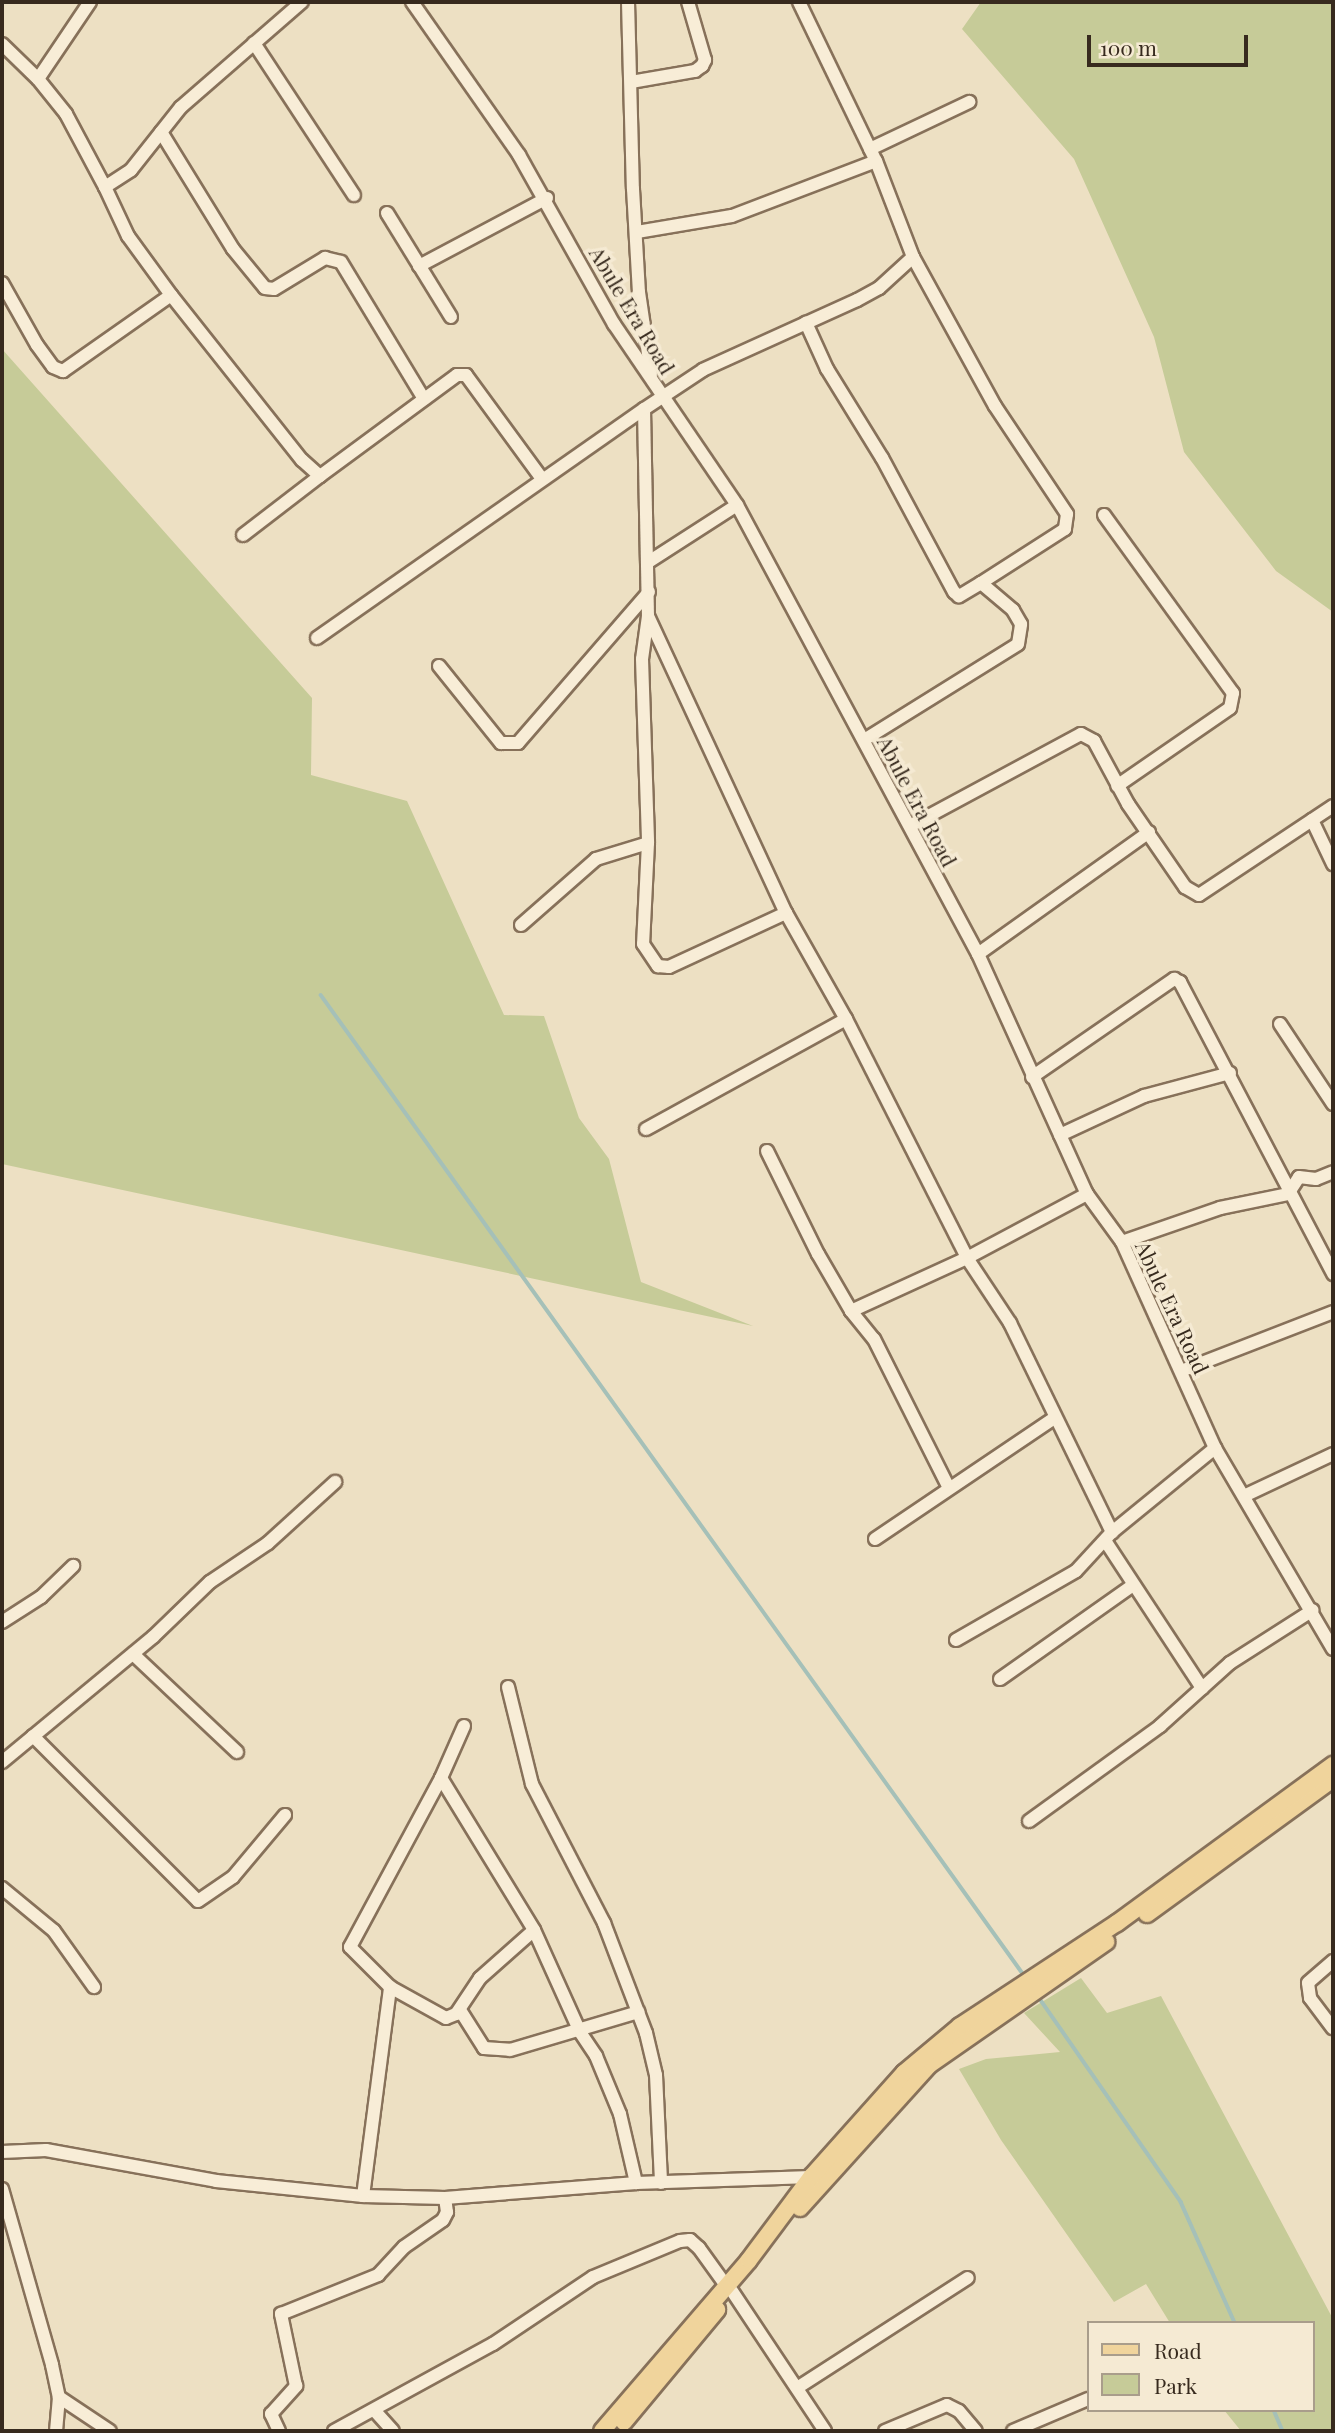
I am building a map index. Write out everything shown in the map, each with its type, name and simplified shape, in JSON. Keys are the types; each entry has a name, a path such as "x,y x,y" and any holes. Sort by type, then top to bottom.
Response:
{"main road":[{"path":"1053,1971 1333,1765"},
{"path":"615,2431 811,2177 904,2073 1333,1779"},
{"path":"602,2431 907,2086 1013,1997"}],"street":[{"path":"38,79 90,2"},
{"path":"105,187 131,170 181,107 302,2"},
{"name":"Abule Era Road","path":"412,2 547,198 614,324 737,505 978,954 1087,1194 1122,1242 1215,1448 1246,1495 1333,1649"},
{"path":"628,2 639,292 651,378"},
{"path":"631,82 695,71 702,66 705,60 688,2"},
{"path":"799,2 873,155 913,257 995,406 1067,514 1065,529 959,596 950,586 898,485 827,369 806,323"},
{"path":"254,43 354,195"},
{"path":"2,44 38,79 85,143 128,236 171,295 302,460 320,476"},
{"path":"637,232 732,216 873,155 969,102"},
{"path":"161,132 233,249 265,288 274,289 325,258 341,261 424,399"},
{"path":"419,266 547,198"},
{"path":"387,213 451,317"},
{"path":"317,638 542,479 703,370 879,288 913,257"},
{"path":"2,283 37,345 53,367 63,371 171,295"},
{"path":"243,535 457,375 466,375 542,479"},
{"path":"644,409 650,561 648,616 642,659 648,844 643,944 658,966 686,961 786,913"},
{"path":"650,561 737,505"},
{"path":"1104,515 1233,693 1230,708 1117,786"},
{"path":"864,740 1018,644 1021,624 1013,610 981,583"},
{"path":"439,666 501,743 518,743 649,592"},
{"path":"648,616 786,913 846,1019 967,1258 1010,1323 1132,1586 1202,1688"},
{"path":"910,826 1081,734 1094,741 1117,786 1185,887 1199,895 1333,806"},
{"path":"1312,820 1333,864"},
{"path":"978,954 1149,832"},
{"path":"521,925 596,859 648,844"},
{"path":"1032,1077 1174,979 1185,986 1288,1194 1333,1275"},
{"path":"646,1129 846,1019"},
{"path":"1280,1024 1333,1104"},
{"path":"1060,1135 1144,1096 1230,1073"},
{"path":"767,1151 851,1311 874,1339 948,1486"},
{"path":"1122,1242 1220,1208 1288,1194 1299,1177 1316,1179 1333,1172"},
{"path":"851,1311 967,1258 1087,1194"},
{"path":"1181,1371 1333,1312"},
{"path":"875,1539 948,1486 1053,1419"},
{"path":"956,1640 1076,1571 1109,1537 1215,1448"},
{"path":"1246,1495 1333,1454"},
{"path":"2,1762 133,1654 210,1582 268,1543 335,1482"},
{"path":"2,1622 41,1597 73,1566"},
{"path":"1000,1679 1132,1586"},
{"path":"1029,1821 1160,1726 1230,1663 1313,1610"},
{"path":"133,1654 237,1752"},
{"path":"508,1687 532,1784 604,1923 638,2012 656,2075 662,2183"},
{"path":"464,1726 441,1778 351,1939 355,1955 390,1987 446,2018 460,2010 480,1978 534,1930"},
{"path":"33,1736 198,1900 233,1877 285,1815"},
{"path":"441,1778 534,1930 580,2032 596,2056 620,2114 636,2183"},
{"path":"2,1888 54,1931 93,1987"},
{"path":"1333,1961 1308,1983 1310,1998 1333,2028"},
{"path":"363,2196 371,2104 390,1987"},
{"path":"460,2010 484,2048 510,2050 580,2032 638,2012"},
{"path":"2,2152 46,2150 216,2181 363,2196 444,2198 636,2183 811,2177"},
{"path":"2,2189 59,2397 56,2431"},
{"path":"279,2431 271,2414 296,2386 281,2314 377,2275 404,2247 443,2220 447,2212 444,2198"},
{"path":"334,2431 493,2344 593,2277 680,2241 690,2240 728,2287 824,2431"},
{"path":"797,2388 968,2278"},
{"path":"59,2397 110,2431"},
{"path":"1013,2431 1086,2400"},
{"path":"885,2431 947,2405 959,2411 976,2431"},
{"path":"374,2410 393,2431"},
{"path":"349,2431 356,2419"}],"green space":[{"path":"981,2 1333,2 1333,612 1276,571 1184,452 1154,337 1074,159 962,29"},
{"path":"2,349 312,698 311,775 407,801 504,1015 544,1016 579,1118 609,1159 641,1282 753,1326 2,1164"},
{"path":"1081,1978 1107,2013 1161,1996 1333,2319 1333,2431 1241,2431 1226,2412 1314,2412 1314,2321 1169,2321 1146,2284 1114,2302 1001,2140 959,2069 986,2059 1060,2052 1024,2013"}],"waterway":[{"path":"321,995 1026,1978"},
{"path":"1038,1996 1181,2202 1234,2321"},
{"path":"1275,2412 1283,2431"}]}
